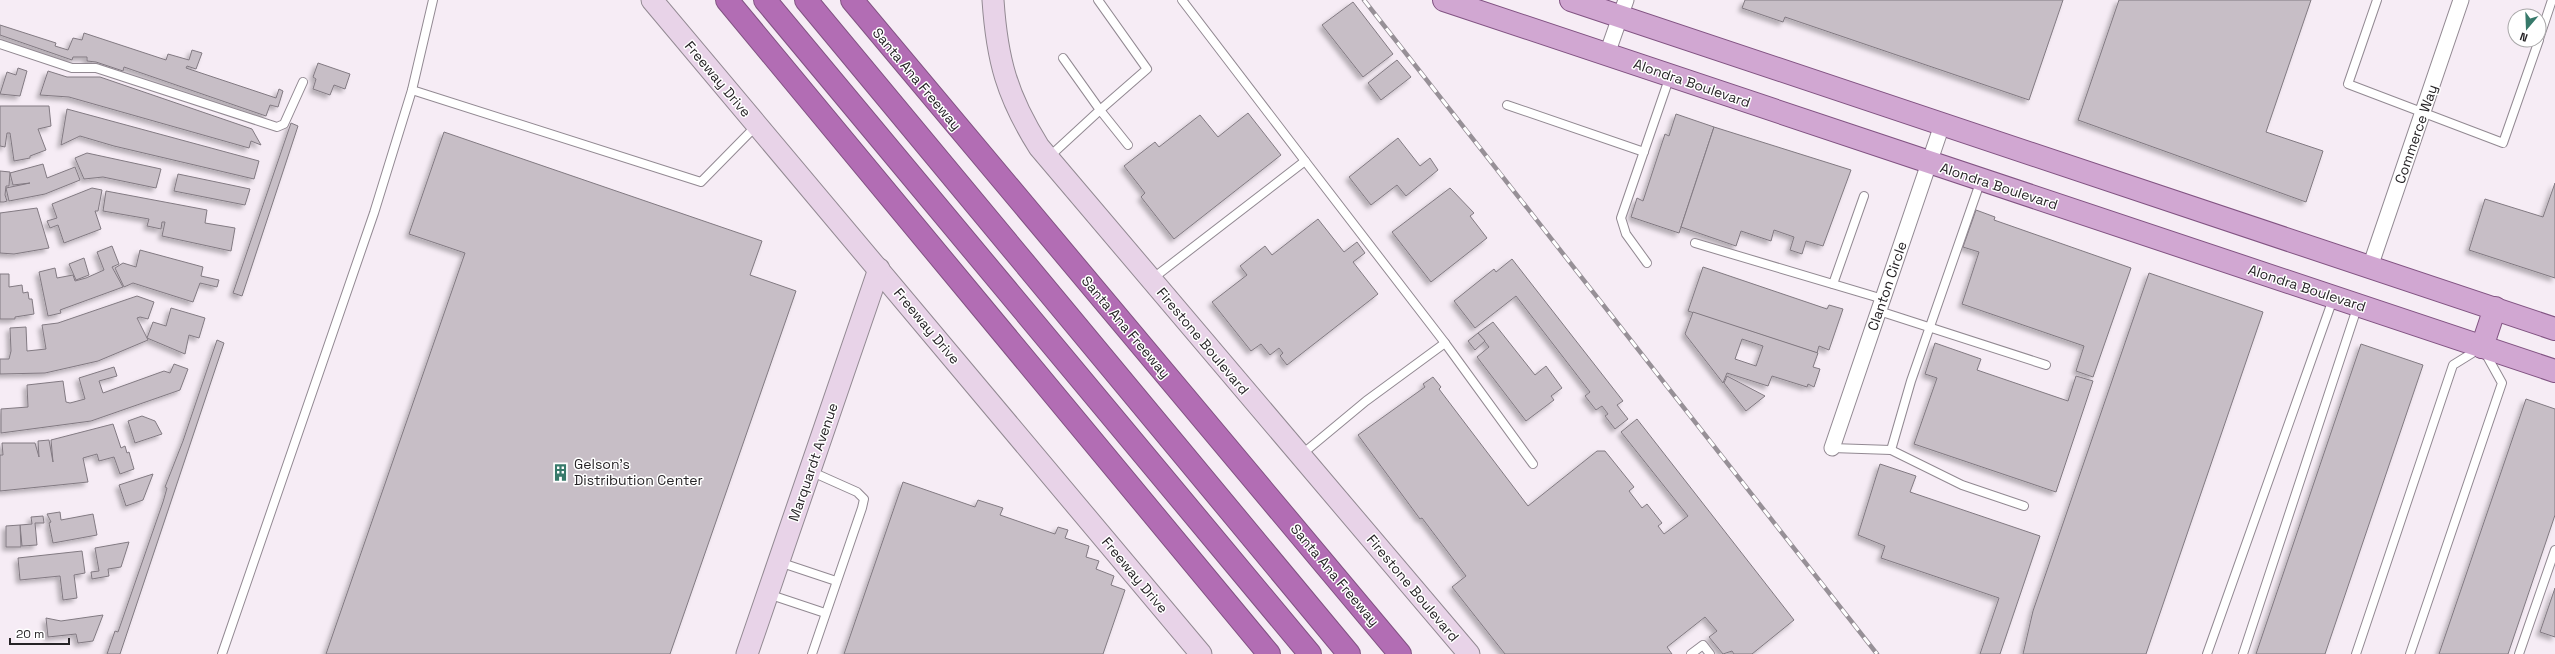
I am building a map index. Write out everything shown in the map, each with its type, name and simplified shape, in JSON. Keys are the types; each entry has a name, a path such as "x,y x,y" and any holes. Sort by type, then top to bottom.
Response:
{"highway":[{"path":"727,0 1269,654"},
{"path":"765,0 1310,654"},
{"path":"806,0 1349,654"},
{"name":"Santa Ana Freeway","path":"852,0 1400,654"}],"main road":[{"name":"Alondra Boulevard","path":"1444,0 2555,371"},
{"path":"1571,0 1623,8 1942,125 2555,329"},
{"path":"2482,347 2495,308"}],"street":[{"name":"Freeway Drive","path":"652,0 879,269 1200,654"},
{"name":"Firestone Boulevard","path":"993,0 999,57 1007,88 1022,119 1048,158 1469,654"},
{"name":"Commerce Way","path":"2370,267 2461,0"},
{"path":"1607,54 1623,8"},
{"name":"Clanton Circle","path":"1832,448 1942,125"},
{"name":"Marquardt Avenue","path":"747,654 879,269"}],"lane":[{"path":"222,654 374,213 412,90 432,0"},
{"path":"1048,158 1147,69 1098,0"},
{"path":"1182,0 1445,343 1533,464"},
{"path":"2377,0 2348,84 2423,111 2503,144 2536,48"},
{"path":"2547,15 2552,0"},
{"path":"0,44 72,68 96,68 277,127 284,124 303,82"},
{"path":"1063,58 1100,110 1128,145"},
{"path":"1647,263 1626,234 1620,218 1670,76"},
{"path":"412,90 701,182 757,125"},
{"path":"1507,105 1644,152"},
{"path":"1152,280 1305,161"},
{"path":"1891,450 1911,381 1981,179"},
{"path":"1833,284 1864,196"},
{"path":"1695,243 1833,284 1930,328 2046,366"},
{"path":"2207,654 2334,297"},
{"path":"2243,654 2358,305"},
{"path":"1300,455 1366,401 1445,343"},
{"path":"2356,654 2453,365 2482,347 2502,383 2410,654"},
{"path":"1832,448 1891,450 1962,485 2024,506"},
{"path":"810,471 857,492 864,499 812,654"},
{"path":"2519,654 2555,550"},
{"path":"779,562 836,581"},
{"path":"768,594 826,613"},
{"path":"1691,654 1703,646 1710,654"}],"building":[{"path":"1745,0 2063,0 2029,100 1785,17 1783,22 1742,8"},
{"path":"2119,0 2311,0 2266,132 2323,151 2306,202 2078,120"},
{"path":"1353,2 1393,54 1363,77 1322,25"},
{"path":"0,25 56,43 55,46 68,50 73,38 82,40 84,33 166,60 168,54 189,60 192,50 202,53 196,69 187,66 186,68 276,98 279,89 283,91 278,107 270,105 266,116 124,67 123,71 96,62 87,61 87,57 73,57 72,60 0,35"},
{"path":"1397,60 1411,77 1381,100 1368,83"},
{"path":"318,63 350,74 345,89 334,85 330,95 313,89 316,79 313,77"},
{"path":"18,68 27,71 20,96 0,94 7,72 16,75"},
{"path":"48,71 67,77 100,77 252,129 261,145 251,141 249,148 69,97 40,95"},
{"path":"0,106 49,106 51,126 38,129 46,150 30,156 30,158 14,161 10,133 7,133 5,147 0,146"},
{"path":"67,109 259,161 254,179 114,146 80,136 61,145"},
{"path":"1248,113 1281,155 1174,239 1141,197 1145,193 1124,166 1155,142 1159,147 1200,115 1218,137"},
{"path":"1676,114 1714,127 1679,233 1631,217 1637,198 1643,201 1665,134 1669,136"},
{"path":"291,123 298,126 242,296 233,293"},
{"path":"1714,127 1851,170 1823,246 1806,241 1802,254 1790,250 1794,237 1774,230 1771,241 1741,231 1736,246 1681,227"},
{"name":"Gelson's Distribution Center","path":"444,132 762,241 750,275 796,291 670,654 326,654 465,253 409,234"},
{"path":"1398,138 1420,166 1430,158 1438,170 1406,196 1397,185 1371,205 1349,177"},
{"path":"87,153 161,169 156,188 103,177 84,179 75,158"},
{"path":"43,164 47,178 75,167 80,180 45,194 9,201 6,188 30,183 13,185 10,173"},
{"path":"0,171 10,172 9,186 6,186 5,195 7,201 4,202 0,202"},
{"path":"178,174 250,189 245,205 174,191"},
{"path":"2555,183 2555,278 2469,250 2485,199 2543,217"},
{"path":"92,188 102,190 98,211 95,211 101,229 64,243 58,225 50,228 47,221 57,218 52,204"},
{"path":"1450,188 1474,213 1470,216 1487,238 1431,282 1392,232"},
{"path":"106,191 207,210 205,223 235,228 231,251 162,236 165,222 162,222 161,229 147,226 149,219 103,211"},
{"path":"37,208 49,248 14,254 0,253 0,213"},
{"path":"1976,210 1995,217 1994,220 2131,268 2093,377 2076,371 2084,346 1962,304 1979,252 1963,247"},
{"path":"1318,219 1344,252 1357,242 1365,253 1353,262 1378,294 1287,365 1280,356 1283,353 1279,348 1270,355 1261,344 1251,351 1212,302 1247,275 1240,266 1265,246 1272,255"},
{"path":"112,246 119,264 112,267 123,287 60,310 61,313 48,316 39,272 55,268 57,278 73,275 75,281 86,278 104,270 97,252"},
{"path":"140,250 203,267 201,276 219,280 217,287 200,283 193,302 133,283 124,287 115,268 123,263 136,267"},
{"path":"84,258 89,275 76,280 69,264"},
{"path":"1512,259 1623,401 1617,405 1628,419 1615,429 1605,416 1608,414 1602,406 1596,410 1585,396 1590,392 1516,296 1475,328 1454,301 1494,269 1496,272"},
{"path":"1703,267 1827,309 1829,305 1843,309 1829,350 1819,346 1817,353 1688,311"},
{"path":"2149,273 2263,312 2146,654 2023,654 2033,611"},
{"path":"0,274 9,274 9,287 22,285 23,293 28,292 29,299 32,299 34,314 15,317 15,319 0,319"},
{"path":"137,296 154,302 148,319 140,317 137,318 148,340 98,361 45,373 0,374 0,359 9,359 11,351 10,328 26,327 27,351 46,349 42,325 58,323"},
{"path":"171,308 205,318 199,338 189,335 185,354 147,338 153,322 166,326"},
{"path":"1693,312 1818,353 1813,367 1820,369 1814,387 1808,384 1807,387 1772,376 1768,386 1727,373 1723,383 1685,334","holes":["1742,339 1763,346 1756,366 1735,359"]},
{"path":"1493,322 1535,375 1546,366 1562,388 1551,396 1554,400 1526,421 1477,357 1489,347 1478,333"},
{"path":"1478,333 1485,341 1475,350 1468,341"},
{"path":"217,340 224,343 120,654 107,654 115,631 118,632 163,502 167,488 165,487 183,441"},
{"path":"1935,343 1981,359 1977,370 2068,401 2076,376 2093,381 2056,492 1914,444 1937,378 1925,374"},
{"path":"2361,344 2423,365 2325,654 2256,654"},
{"path":"174,364 188,369 180,390 91,421 1,433 1,409 28,407 27,385 63,381 66,402 70,403 85,399 79,378 114,367 117,376 99,381 103,393 164,371 170,373"},
{"path":"1727,376 1765,396 1746,411 1724,383"},
{"path":"1433,377 1441,387 1439,389 1528,506 1597,451 1605,451 1634,487 1629,491 1642,508 1647,504 1662,523 1658,526 1664,534 1688,516 1621,432 1637,419 1794,620 1752,654 1734,654 1732,651 1723,654 1709,637 1717,631 1705,617 1667,647 1672,654 1505,654 1452,587 1466,576 1422,518 1420,519 1358,435 1425,387 1423,384"},
{"path":"2526,399 2555,409 2555,515 2508,654 2439,654"},
{"path":"142,416 155,421 162,434 135,443 128,421"},
{"path":"113,424 121,448 125,446 127,453 129,452 134,469 120,474 114,457 99,461 97,454 83,458 88,482 0,491 0,455 3,455 2,443 35,443 39,457 38,441 49,440 53,462 51,440"},
{"path":"1880,464 1916,476 1910,492 2040,536 2000,654 1980,654 1999,598 1881,558 1885,546 1858,535"},
{"path":"153,474 143,500 126,506 119,485"},
{"path":"903,482 975,507 978,500 1003,508 1000,515 1055,534 1058,527 1068,530 1065,538 1089,546 1086,557 1099,561 1096,569 1114,576 1111,585 1125,590 1103,654 844,654"},
{"path":"60,512 61,520 93,514 97,535 53,543 49,523 51,522 47,514"},
{"path":"43,516 44,523 35,523 37,545 22,546 20,525 32,524 31,517"},
{"path":"20,525 21,547 6,547 6,526"},
{"path":"129,542 121,567 108,569 109,576 92,579 91,572 99,571 95,548"},
{"path":"82,551 85,573 74,575 77,598 63,600 60,576 20,580 18,558"},
{"path":"2555,588 2555,637 2540,632"},
{"path":"103,615 93,641 78,643 76,634 48,637 46,618 61,621"}],"railway":[{"path":"1364,0 1877,654"}],"place":[{"name":"Gelson's Distribution Center","path":"561,472"}]}
